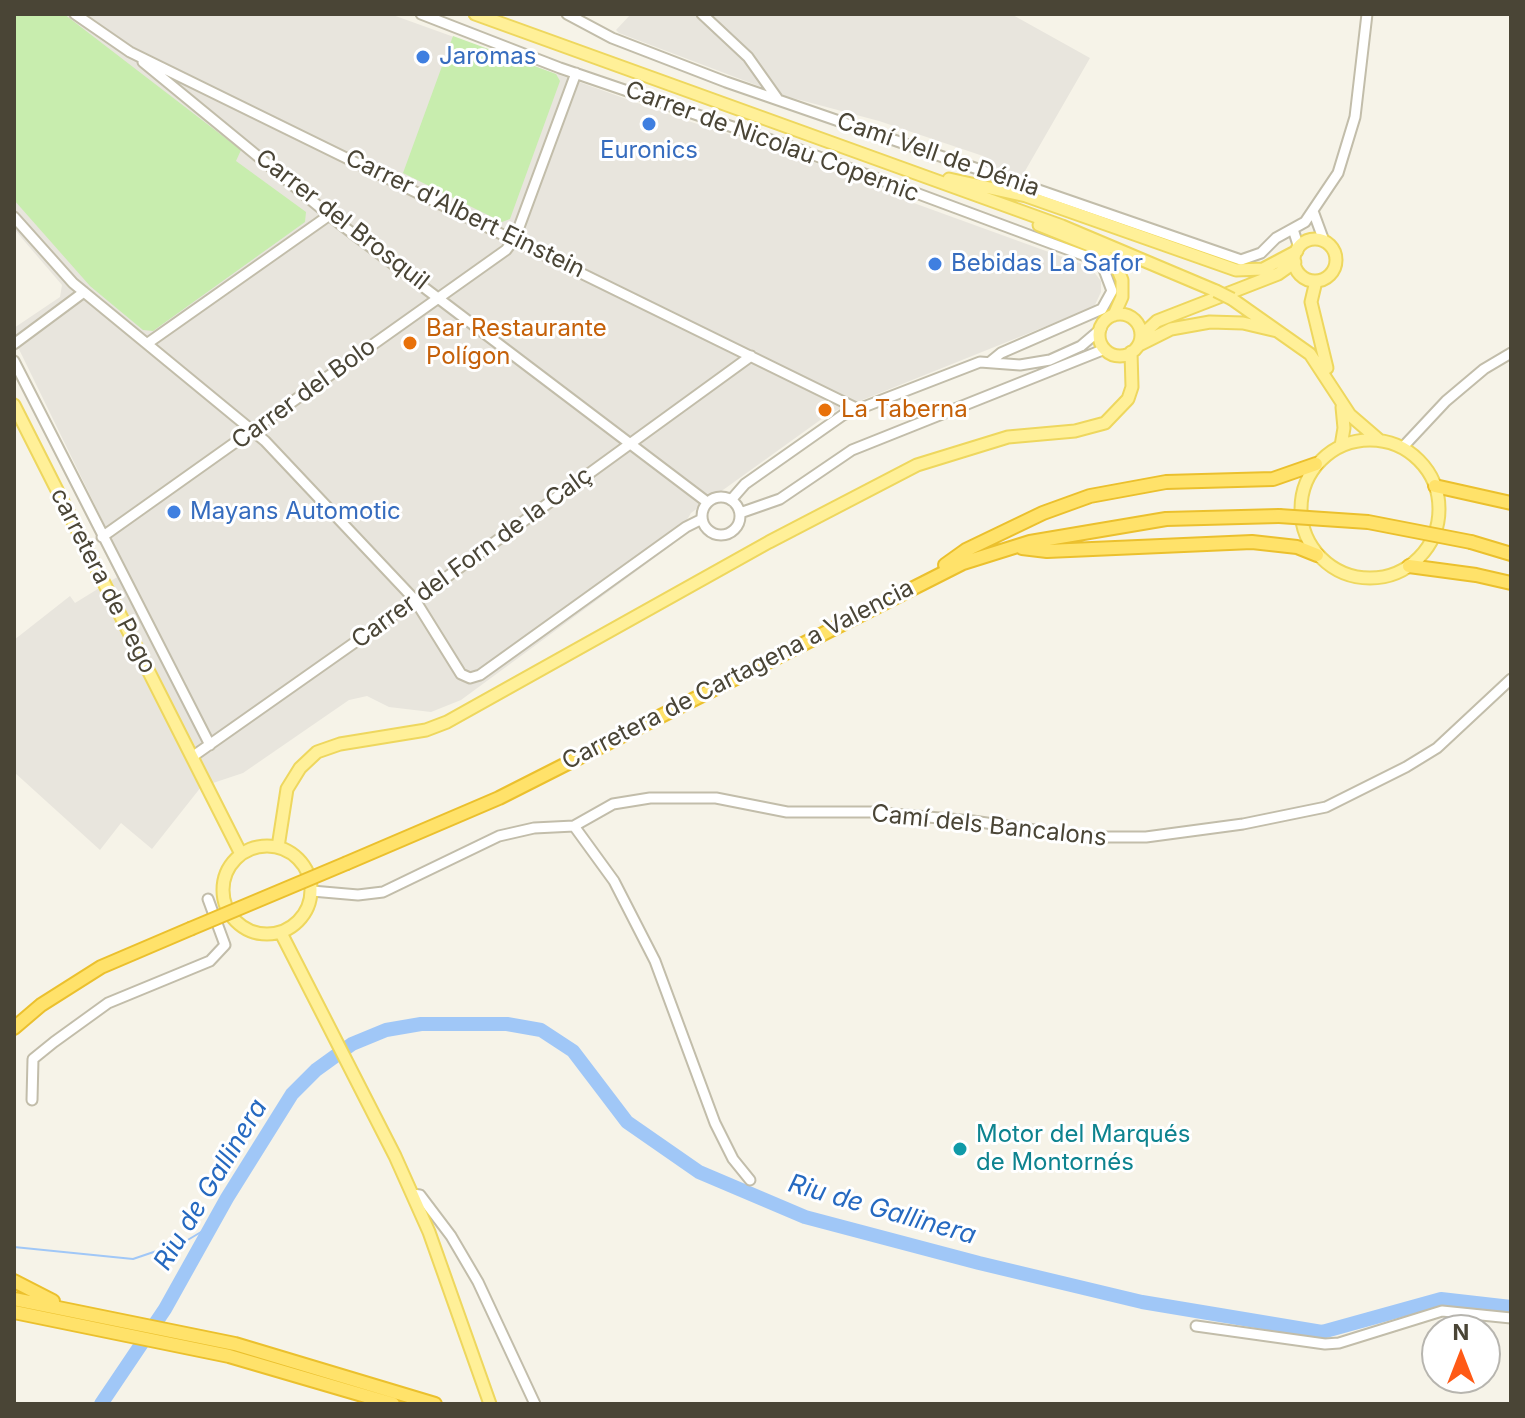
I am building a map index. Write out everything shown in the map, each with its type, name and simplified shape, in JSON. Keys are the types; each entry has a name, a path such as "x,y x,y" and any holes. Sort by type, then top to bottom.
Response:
{"highway":[{"path":"930,577 966,550 1043,513 1090,496 1166,482 1273,479 1316,464"},
{"path":"1435,486 1511,503"},
{"name":"Carretera de Cartagena a Valencia","path":"14,1028 41,1005 101,967 499,798 930,577 1014,547 1166,519 1279,516 1368,522 1471,542 1511,554"},
{"path":"1014,547 1047,551 1252,542 1297,547 1317,555"},
{"path":"1409,566 1463,572 1511,583"},
{"path":"14,1281 70,1308"},
{"path":"14,1299 92,1313 435,1404"},
{"path":"14,1312 232,1350 393,1404"}],"main road":[{"path":"475,14 1114,246 1232,299 1289,336 1321,366 1341,403 1357,422 1379,440 1402,448 1428,471 1435,486 1438,524 1427,548 1409,566 1385,577 1358,578 1329,566 1317,555 1306,539 1300,510 1306,481 1316,464 1341,446 1379,440"},
{"path":"925,176 976,183 1026,196 1236,270 1263,269 1297,259"},
{"path":"925,176 978,202 1106,253 1115,263 1122,280 1122,301 1101,329 1105,349 1117,355 1131,372"},
{"path":"1114,315 1127,315 1135,321 1157,321 1278,274 1297,259 1307,241 1324,241 1334,251 1336,265 1330,274 1316,281 1311,296 1334,388"},
{"path":"1297,259 1316,281"},
{"path":"278,847 287,789 300,768 317,752 340,744 426,730 447,722 769,542 917,465 994,440 1075,431 1105,423 1128,399 1137,344 1135,321"},
{"path":"1137,344 1157,321"},
{"path":"1117,355 1171,329 1210,322 1253,325 1289,336"},
{"path":"1341,403 1344,428 1341,446"},
{"name":"carretera de Pego","path":"14,405 241,854"},
{"path":"278,847 299,859 310,879 312,891 304,916 281,933 255,933 244,929 227,910 222,885 225,873 241,854 253,848 278,847"},
{"path":"281,933 412,1194 449,1280 490,1404"}],"street":[{"name":"Carrer d'Albert Einstein","path":"75,14 130,52 515,238 858,409"},
{"name":"Carrer de Nicolau Copernic","path":"421,14 576,73 803,151 1088,257 1103,267 1112,284 1108,302 1096,314 1001,353 990,362"},
{"name":"Camí Vell de Dénia","path":"567,14 612,38 1229,257 1253,257 1276,238 1305,222"},
{"path":"702,14 748,57 777,98"},
{"path":"1317,230 1305,222 1332,185 1350,142 1367,14"},
{"name":"Carrer del Brosquil","path":"130,52 331,214 707,502"},
{"name":"Carrer del Bolo","path":"102,537 506,250 515,238 576,73"},
{"path":"1313,211 1317,230 1324,241"},
{"path":"148,343 331,214"},
{"path":"14,217 41,250 84,292 265,441 415,600 461,674 470,678 480,675 686,527 702,519"},
{"path":"1293,229 1297,259"},
{"path":"14,344 84,292"},
{"path":"731,500 745,484 832,420 974,364 1043,362 1081,346 1101,329"},
{"path":"740,513 780,499 852,450 1105,349"},
{"path":"1402,448 1446,401 1479,372 1511,353"},
{"name":"Carrer del Forn de la Calç","path":"192,757 415,600 751,356"},
{"path":"14,361 210,745"},
{"path":"720,497 731,500 740,513 737,526 721,535 709,531 702,519 707,502 720,497"},
{"name":"Camí dels Bancalons","path":"574,826 622,801 676,797 716,798 787,812 872,812 973,821 1099,838 1146,837 1243,824 1326,807 1406,767 1437,748 1511,679"},
{"path":"312,891 358,895 383,892 499,836 534,828 574,826 614,881 655,961 715,1123 733,1159 750,1180"},
{"path":"32,1100 33,1059 54,1042 108,1003 210,961 225,945 208,899"},
{"path":"412,1194 420,1195 430,1207 478,1282 535,1404"},
{"path":"1196,1326 1325,1344 1339,1343 1442,1311 1511,1318"}],"shaded area":[{"path":"14,14 390,14 682,119 811,161 900,198 1090,267 1101,281 1101,292 1094,307 830,413 691,513 672,545 461,700 431,712 389,707 367,696 349,700 243,773 201,787 152,849 121,823 100,850 14,772 14,640 70,596 75,603 127,571 14,339 14,328 60,297 62,285 14,229"},
{"path":"631,14 1011,14 1090,58 1021,178 979,164 983,156 879,121 785,96 619,33 616,30"},
{"path":"14,361 207,738 201,743 14,374"}],"green space":[{"path":"14,14 64,14 241,150 236,161 306,212 305,222 153,331 143,330 90,286 14,200"},
{"path":"453,36 556,74 560,81 510,219 502,222 403,173"}],"waterway":[{"name":"Riu de Gallinera","path":"101,1404 165,1309 227,1198 292,1094 316,1070 352,1044 386,1030 421,1024 507,1024 541,1030 573,1051 627,1122 699,1172 805,1217 979,1263 1142,1302 1322,1332 1441,1299 1511,1307"},
{"path":"14,1247 133,1259 186,1241 211,1226"}],"place":[{"name":"Jaromas","path":"423,57"},
{"name":"Euronics","path":"649,124"},
{"name":"Bebidas La Safor","path":"935,264"},
{"name":"Bar Restaurante Polígon","path":"410,343"},
{"name":"La Taberna","path":"825,410"},
{"name":"Mayans Automotic","path":"174,512"},
{"name":"Motor del Marqués de Montornés","path":"960,1149"}]}
